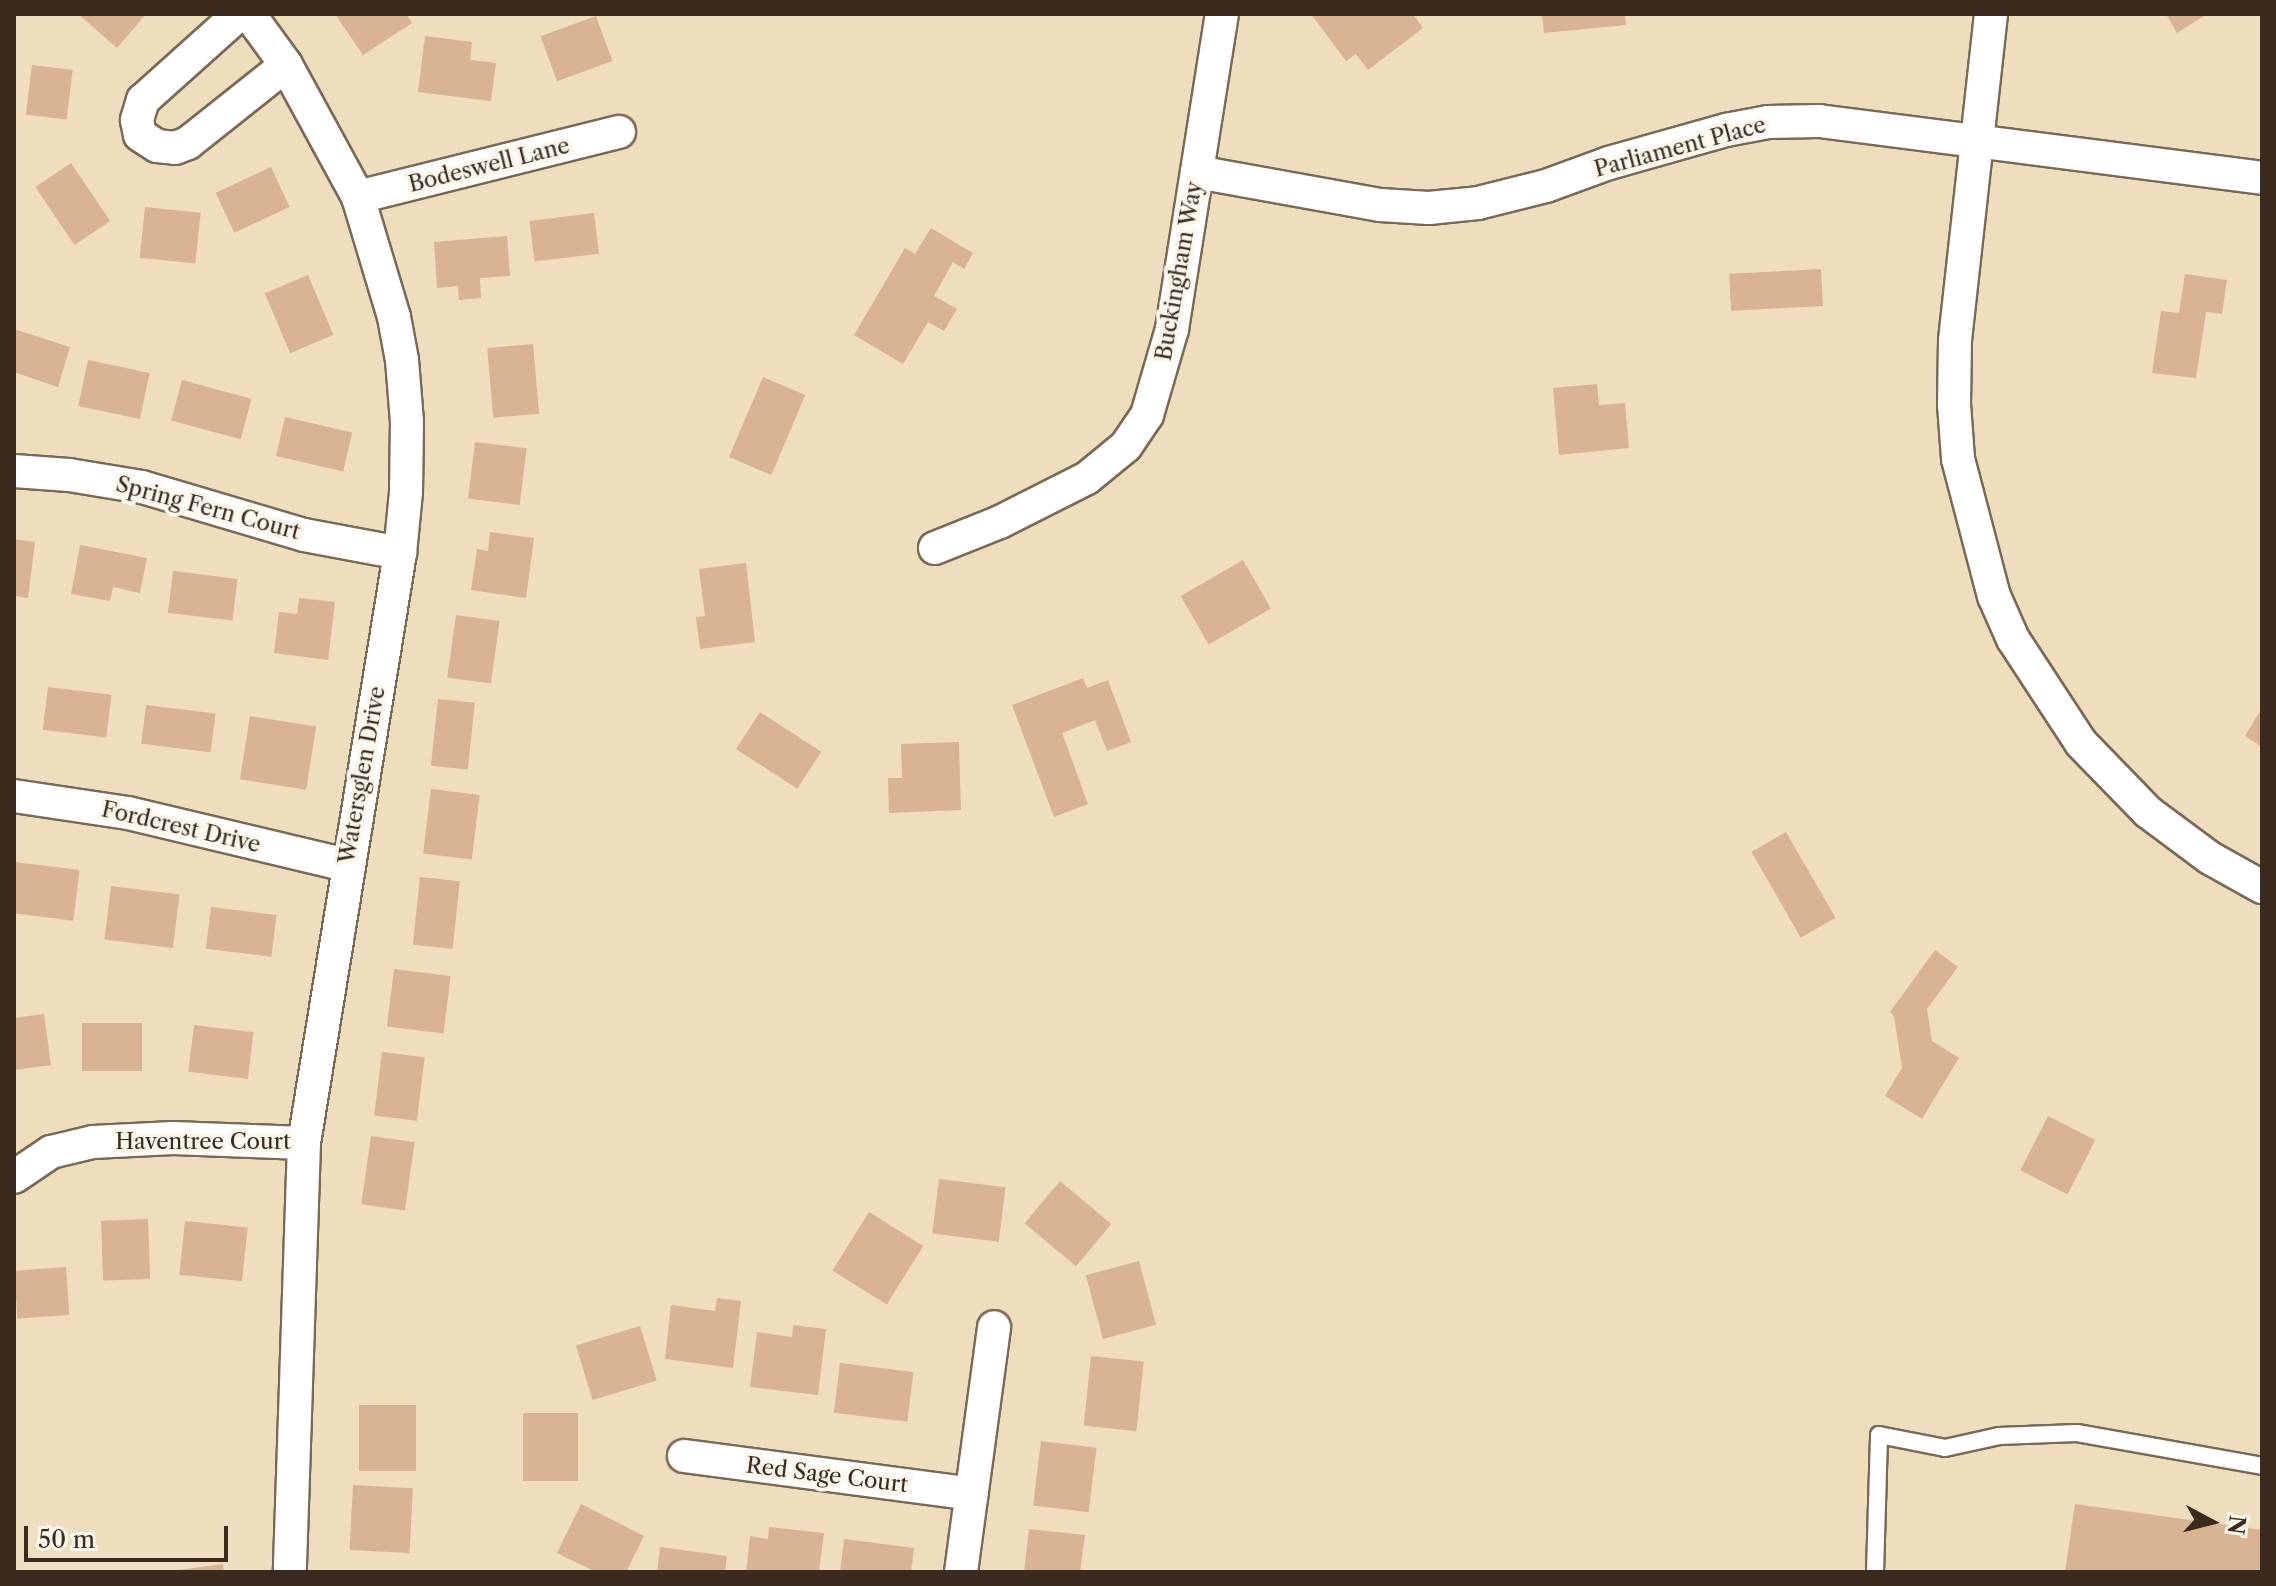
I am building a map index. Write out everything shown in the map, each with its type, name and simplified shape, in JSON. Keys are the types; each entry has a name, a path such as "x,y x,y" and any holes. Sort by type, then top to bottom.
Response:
{"street":[{"path":"239,14 143,100 137,120 140,135 157,146 175,148 188,143 286,65"},
{"name":"Watersglen Drive","path":"249,14 286,65 358,197 385,277 402,360 407,422 406,492 400,553 304,1143 290,1572"},
{"name":"Buckingham Way","path":"935,548 1056,496 1087,478 1126,446 1147,415 1172,329 1222,14"},
{"path":"1991,14 1955,341 1954,404 1958,459 1994,596 2013,639 2081,743 2148,812 2210,858 2262,887"},
{"name":"Parliament Place","path":"1197,172 1380,205 1429,208 1478,203 1546,186 1609,163 1768,122 1819,121 2262,178"},
{"name":"Bodeswell Lane","path":"358,197 619,132"},
{"name":"Spring Fern Court","path":"14,471 69,475 142,487 304,535 400,553"},
{"name":"Fordcrest Drive","path":"14,796 128,813 347,865"},
{"name":"Haventree Court","path":"14,1177 51,1152 93,1142 173,1138 304,1143"},
{"path":"961,1572 994,1327"},
{"name":"Red Sage Court","path":"684,1456 971,1494"}],"lane":[{"path":"1875,1572 1879,1435 1945,1448 1999,1436 2077,1433 2262,1466"}],"building":[{"path":"78,14 146,14 117,48"},
{"path":"335,14 406,14 412,23 363,55"},
{"path":"1311,14 1413,14 1423,28 1368,70 1356,54 1346,61"},
{"path":"1542,14 1625,14 1626,25 1544,33"},
{"path":"2166,14 2207,14 2177,33"},
{"path":"596,16 612,61 557,81 541,36"},
{"path":"425,36 472,42 470,60 496,63 491,101 418,92"},
{"path":"32,65 73,70 67,120 26,115"},
{"path":"71,163 110,221 74,245 35,187"},
{"path":"271,167 290,207 234,233 216,193"},
{"path":"145,207 201,213 195,264 140,258"},
{"path":"594,213 599,254 534,262 529,221"},
{"path":"931,228 973,253 964,269 953,262 934,296 957,309 944,331 928,322 903,364 854,335 905,248 915,254"},
{"path":"507,236 510,276 480,278 481,298 459,300 458,286 437,288 434,242"},
{"path":"1821,269 1823,306 1731,311 1729,274"},
{"path":"2185,274 2227,280 2222,314 2206,312 2196,378 2152,373 2161,311 2179,313"},
{"path":"308,275 333,335 290,353 265,293"},
{"path":"14,329 70,347 58,387 14,372"},
{"path":"533,344 539,414 493,418 487,348"},
{"path":"88,360 150,373 140,419 78,406"},
{"path":"763,377 805,395 771,475 729,457"},
{"path":"182,380 252,399 241,439 171,421"},
{"path":"1597,384 1599,405 1625,403 1629,448 1559,455 1553,388"},
{"path":"285,417 352,433 343,471 276,456"},
{"path":"475,442 527,448 520,505 468,499"},
{"path":"490,532 534,538 526,598 471,590 477,549 488,551"},
{"path":"14,539 35,542 28,598 14,596"},
{"path":"80,545 147,558 140,593 113,587 110,601 71,594"},
{"path":"1243,560 1271,608 1209,644 1181,596"},
{"path":"746,563 755,642 700,649 696,617 705,616 699,569"},
{"path":"173,571 238,579 232,621 168,613"},
{"path":"299,598 335,602 328,660 274,653 279,612 297,614"},
{"path":"456,615 500,621 491,684 447,677"},
{"path":"1083,678 1087,688 1108,680 1131,742 1107,751 1095,720 1062,733 1088,804 1054,817 1012,705"},
{"path":"48,687 112,695 106,737 43,730"},
{"path":"438,699 475,703 468,770 431,766"},
{"path":"146,705 215,714 211,752 141,744"},
{"path":"2262,708 2262,747 2245,736"},
{"path":"760,712 821,752 797,789 736,749"},
{"path":"250,716 316,726 306,790 240,779"},
{"path":"959,742 961,810 889,813 888,778 902,778 901,744"},
{"path":"431,789 480,795 472,859 423,854"},
{"path":"1786,832 1836,918 1801,938 1751,852"},
{"path":"14,862 80,870 73,921 14,913"},
{"path":"420,877 460,881 453,949 413,945"},
{"path":"111,886 179,894 173,948 104,940"},
{"path":"211,907 277,915 271,957 206,949"},
{"path":"1935,950 1958,967 1927,1009 1932,1041 1959,1058 1922,1119 1885,1096 1902,1068 1894,1016 1890,1012"},
{"path":"394,969 451,976 444,1034 387,1027"},
{"path":"44,1014 51,1065 14,1070 14,1018"},
{"path":"82,1023 142,1023 142,1071 82,1071"},
{"path":"194,1025 254,1032 248,1079 188,1072"},
{"path":"382,1052 425,1057 417,1121 374,1116"},
{"path":"2048,1116 2095,1140 2068,1194 2020,1170"},
{"path":"371,1136 415,1142 405,1210 361,1204"},
{"path":"939,1179 1006,1187 999,1242 932,1234"},
{"path":"1060,1181 1111,1224 1076,1266 1025,1223"},
{"path":"869,1212 923,1246 887,1304 832,1271"},
{"path":"148,1219 150,1279 103,1281 101,1221"},
{"path":"185,1221 248,1228 242,1281 179,1275"},
{"path":"1139,1261 1156,1325 1103,1339 1086,1275"},
{"path":"66,1267 69,1315 17,1319 14,1271"},
{"path":"717,1298 741,1301 733,1368 665,1359 671,1305 715,1311"},
{"path":"793,1325 826,1329 818,1395 750,1387 757,1332 792,1337"},
{"path":"640,1326 657,1381 593,1400 576,1346"},
{"path":"1091,1356 1144,1362 1136,1431 1084,1426"},
{"path":"840,1363 913,1372 907,1422 834,1413"},
{"path":"359,1405 416,1405 416,1471 359,1471"},
{"path":"523,1413 578,1413 578,1481 523,1481"},
{"path":"1041,1441 1097,1448 1089,1512 1033,1506"},
{"path":"353,1485 413,1488 410,1553 350,1550"},
{"path":"581,1504 644,1536 626,1572 596,1572 557,1553"},
{"path":"2075,1504 2262,1530 2262,1572 2065,1572"},
{"path":"769,1527 824,1533 819,1572 746,1572 750,1536 768,1539"},
{"path":"1029,1529 1085,1535 1080,1572 1024,1572"},
{"path":"844,1539 914,1548 911,1572 840,1572"},
{"path":"660,1547 727,1556 725,1572 657,1572"},
{"path":"223,1564 224,1572 179,1572 179,1570"}]}
